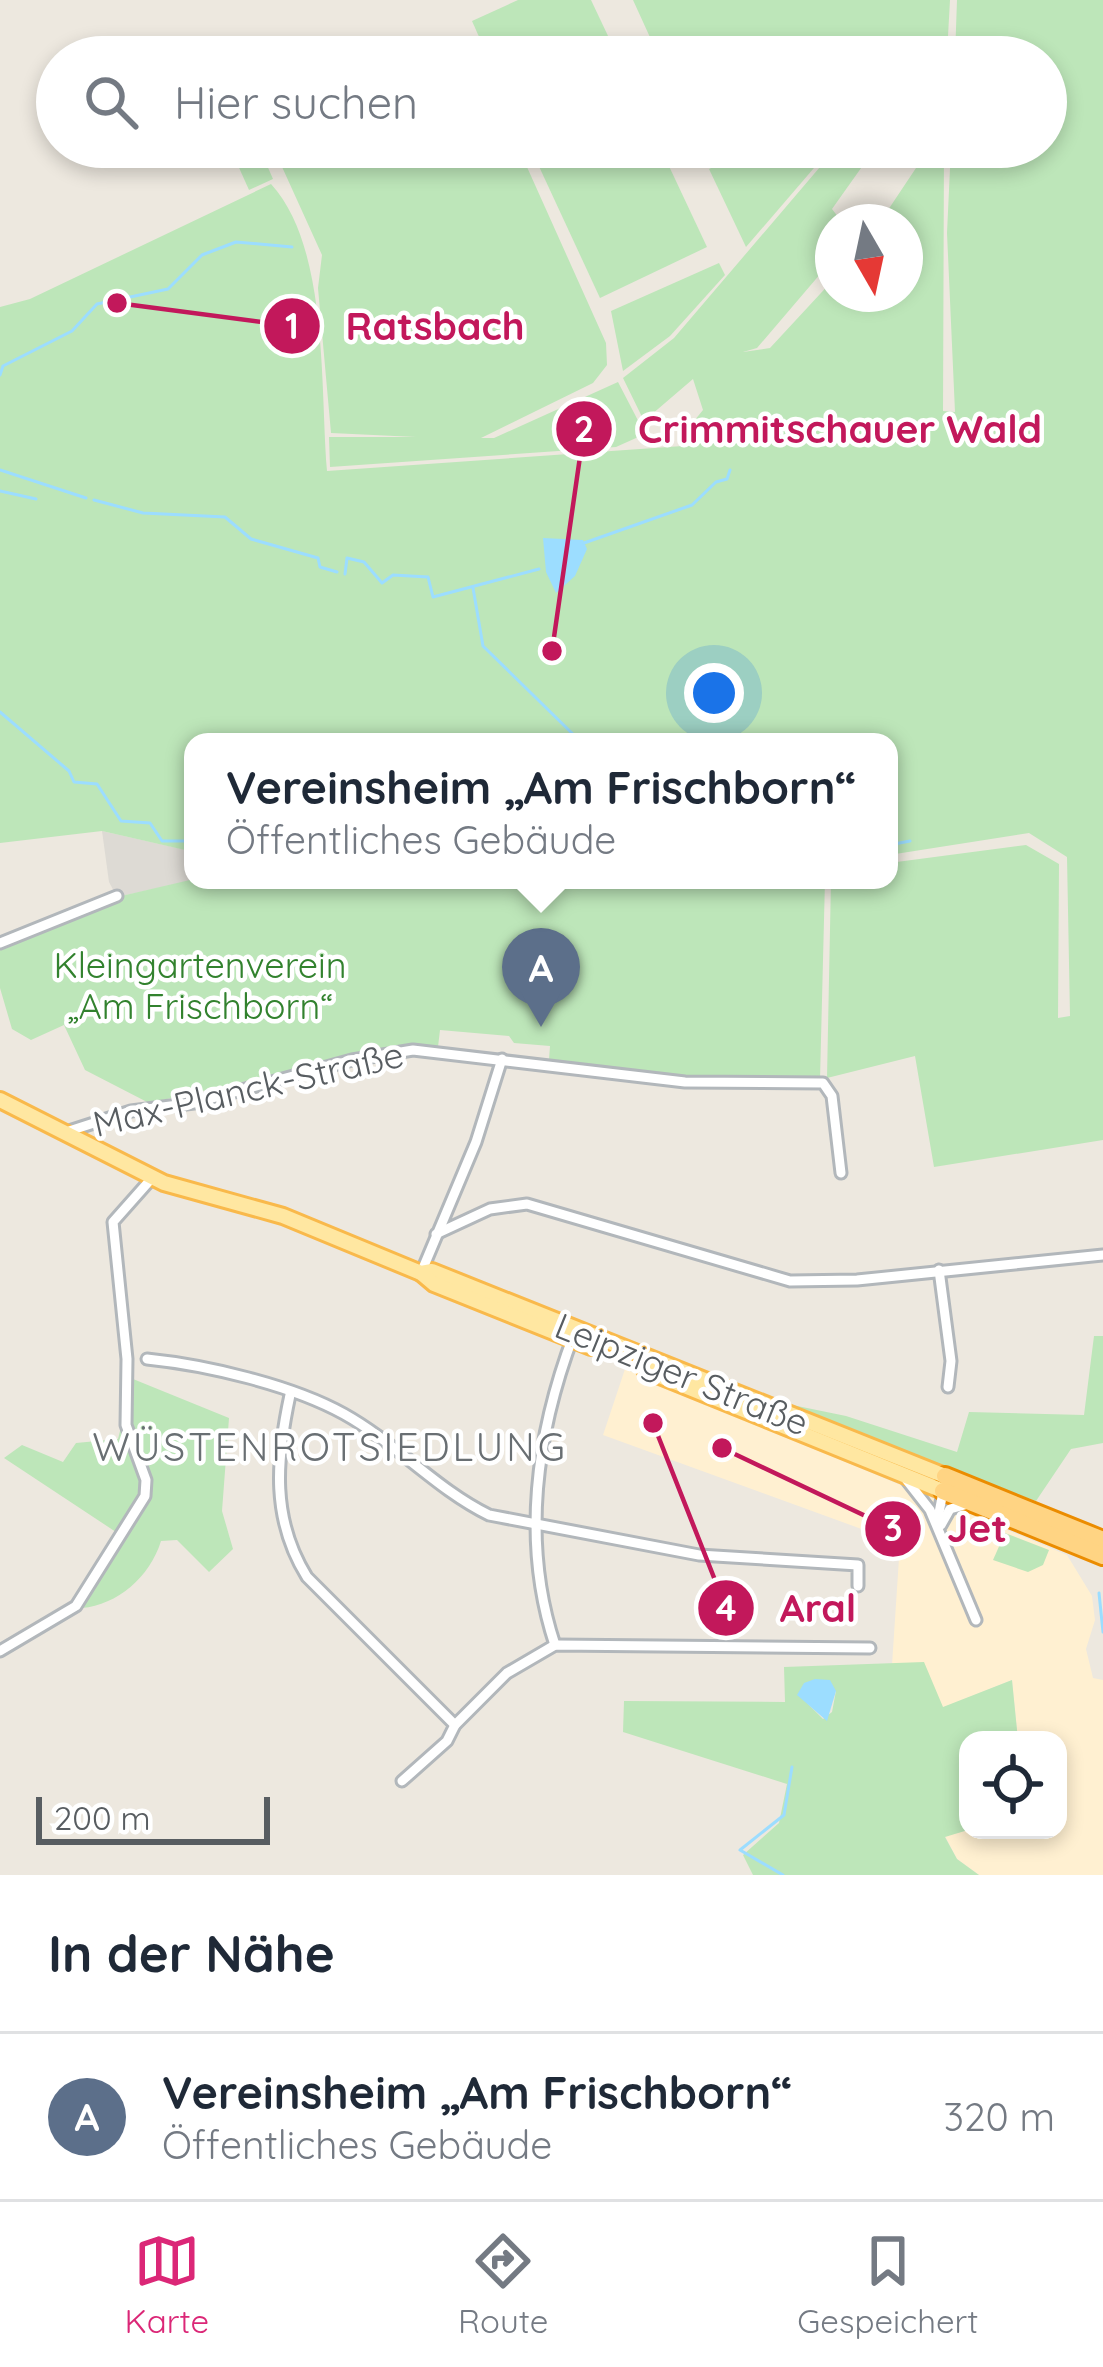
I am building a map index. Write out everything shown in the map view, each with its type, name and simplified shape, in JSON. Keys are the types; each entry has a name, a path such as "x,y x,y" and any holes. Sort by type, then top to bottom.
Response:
{"highway":[{"name":"Leipziger Straße","path":"941,1485 1103,1559"},
{"name":"Leipziger Straße","path":"941,1485 1103,1540"}],"main road":[{"name":"Leipziger Straße","path":"0,1100 152,1178 283,1216 421,1273 432,1271 902,1474 941,1485"},
{"name":"Leipziger Straße","path":"574,1336 941,1485"}],"street":[{"path":"0,943 117,896"},
{"name":"Max-Planck-Straße","path":"66,1132 131,1111 194,1103 381,1054 427,1050 686,1082 823,1083 832,1096 841,1173"},
{"path":"421,1273 476,1142 502,1059"},
{"path":"0,1651 76,1606 145,1496 146,1480 126,1425 127,1359 113,1222 152,1178"},
{"path":"436,1234 490,1209 527,1204 790,1281 1103,1255"},
{"path":"939,1270 951,1360 948,1387"},
{"path":"555,1645 540,1600 536,1524 542,1454 574,1336"},
{"path":"147,1359 193,1364 343,1413 458,1500 489,1515 699,1555 858,1565 858,1586"},
{"path":"290,1395 278,1466 289,1547 307,1577 455,1725"},
{"path":"902,1474 930,1510 976,1620"},
{"path":"930,1510 941,1485"},
{"path":"939,1536 941,1485"},
{"path":"939,1536 946,1513 975,1503"},
{"path":"402,1781 447,1741 455,1725 507,1673 555,1645 870,1648"}],"shaded area":[{"path":"102,831 184,850 184,883 117,897 109,882"},
{"path":"625,1369 1067,1555 1092,1596 1095,1620 1086,1649 1093,1678 1103,1680 1103,1875 979,1875 957,1859 945,1836 959,1832 959,1839 1067,1839 1067,1731 1017,1731 1012,1680 942,1708 924,1663 892,1665 900,1543 603,1435"}],"green space":[{"path":"518,0 591,0 608,36 479,36 472,21"},
{"path":"633,0 950,0 948,36 649,36"},
{"path":"957,0 1103,0 1103,1140 934,1167 915,1056 827,1078 831,889 898,889 898,862 1026,845 1059,864 1058,1018 1070,1016 1067,857 1029,833 898,854 898,733 184,733 184,850 102,831 0,843 0,307 30,299 271,184 290,211 312,281 327,471 697,445 694,421 703,410 693,379 644,421 623,378 674,338 819,168 861,168 836,204 815,204 815,280 757,348 743,352 770,348 815,299 815,312 923,312 923,204 892,204 916,168 944,168 943,411 955,412 947,233 950,168 1067,168 1067,36 956,36"},
{"path":"239,168 268,168 273,179 249,190"},
{"path":"283,168 527,168 606,343 607,365 593,383 481,438 494,438 618,382 645,434 616,447 330,467 329,437 416,437 331,433 318,288 322,255"},
{"path":"540,168 670,168 707,247 600,298"},
{"path":"711,168 814,168 746,247"},
{"path":"719,263 725,275 670,336 623,371 611,311"},
{"name":"Kleingartenverein „Am Frischborn“","path":"184,881 184,889 825,889 820,1080 684,1076 583,1065 549,1060 550,1046 514,1043 509,1036 440,1030 438,1047 389,1049 149,1103 85,1070 64,1025 31,1040 12,1029 0,988 0,944 117,897"},
{"path":"1094,1336 1103,1336 1103,1443 1071,1449 1036,1501 748,1396 846,1416 957,1452 969,1412 1084,1415"},
{"path":"133,1379 229,1418 222,1511 233,1549 209,1572 177,1540 161,1541 149,1566 130,1587 108,1601 82,1608 122,1536 4,1458 22,1445 63,1462 76,1443 118,1439"},
{"path":"1005,1533 1049,1550 1043,1565 1028,1572 993,1560"},
{"path":"924,1662 943,1707 1012,1680 1017,1731 959,1731 959,1833 945,1837 957,1859 979,1875 753,1875 743,1855 779,1823 787,1784 623,1732 624,1701 785,1702 784,1667","holes":["836,1691 832,1712 823,1719 802,1698"]}],"water":[{"path":"543,538 583,540 587,549 575,576 556,593 546,572"},
{"path":"830,1680 836,1691 827,1721 797,1695 804,1683"}],"waterway":[{"path":"0,375 3,366 72,331 97,304 168,289 202,255 236,242 292,247"},
{"path":"0,470 86,498"},
{"path":"584,543 692,505 716,482 727,479 730,470"},
{"path":"0,491 36,499"},
{"path":"94,500 143,513 225,517 251,539 318,558 320,567 337,572"},
{"path":"345,574 347,558 364,562 382,583 393,575 428,577 433,597 539,569"},
{"path":"473,588 483,646 572,733"},
{"path":"0,712 69,771 74,782 97,784 121,821 150,823 162,841 184,841"},
{"path":"898,843 910,841"},
{"path":"1099,1593 1103,1632"},
{"path":"783,1875 740,1850 784,1815 792,1767"}],"place":[{"name":"Ratsbach","path":"117,303"},
{"name":"Crimmitschauer Wald","path":"552,651"},
{"name":"Vereinsheim „Am Frischborn“","path":"541,1027"},
{"name":"Aral","path":"653,1423"},
{"name":"Jet","path":"722,1448"}],"district":[{"name":"WÜSTENROTSIEDLUNG","path":"330,1447"}]}
